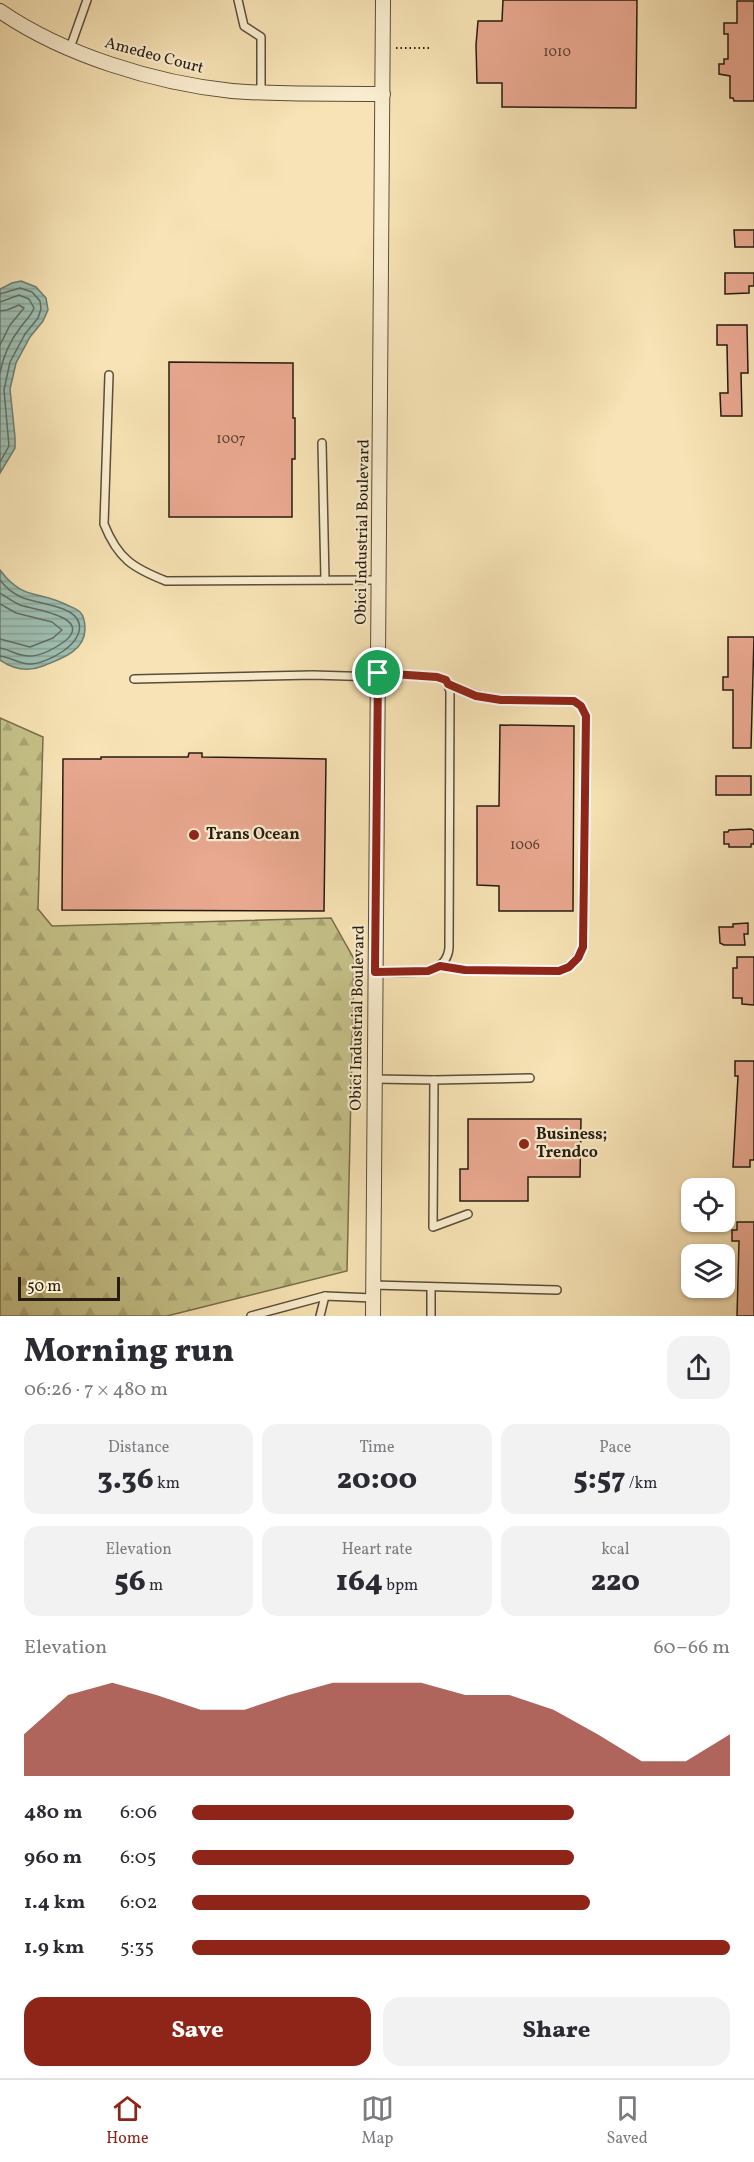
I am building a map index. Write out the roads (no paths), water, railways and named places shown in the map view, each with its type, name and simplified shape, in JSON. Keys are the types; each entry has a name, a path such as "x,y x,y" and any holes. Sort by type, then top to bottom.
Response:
{"street":[{"name":"Obici Industrial Boulevard","path":"373,1316 383,0"},
{"name":"Amedeo Court","path":"0,11 48,40 134,71 183,84 233,91 383,94"}],"lane":[{"path":"70,48 87,0"},
{"path":"238,0 244,26 261,37 261,91"},
{"path":"108,375 104,524 113,546 138,570 166,581 379,580"},
{"path":"322,443 325,580"},
{"path":"134,679 313,675 437,677 476,696 501,700 574,701 581,706 586,716 583,947 578,958 569,967 559,971 465,970 440,966"},
{"path":"375,972 428,971 440,966 447,958 449,948 451,728 448,684"},
{"path":"374,1079 530,1078"},
{"path":"434,1080 433,1227 468,1214"},
{"path":"431,1287 431,1316"},
{"path":"251,1316 325,1296 373,1291 431,1287 557,1290"},
{"path":"320,1316 325,1296"}],"water":[{"path":"21,281 36,287 46,298 48,310 16,363 10,389 15,448 0,473 0,289"},
{"path":"0,570 8,580 24,591 57,600 80,612 85,629 84,637 76,649 57,660 32,669 10,666 0,660"}],"place":[{"name":"Trans Ocean","path":"194,835"},
{"name":"Business; Trendco","path":"524,1144"}]}
